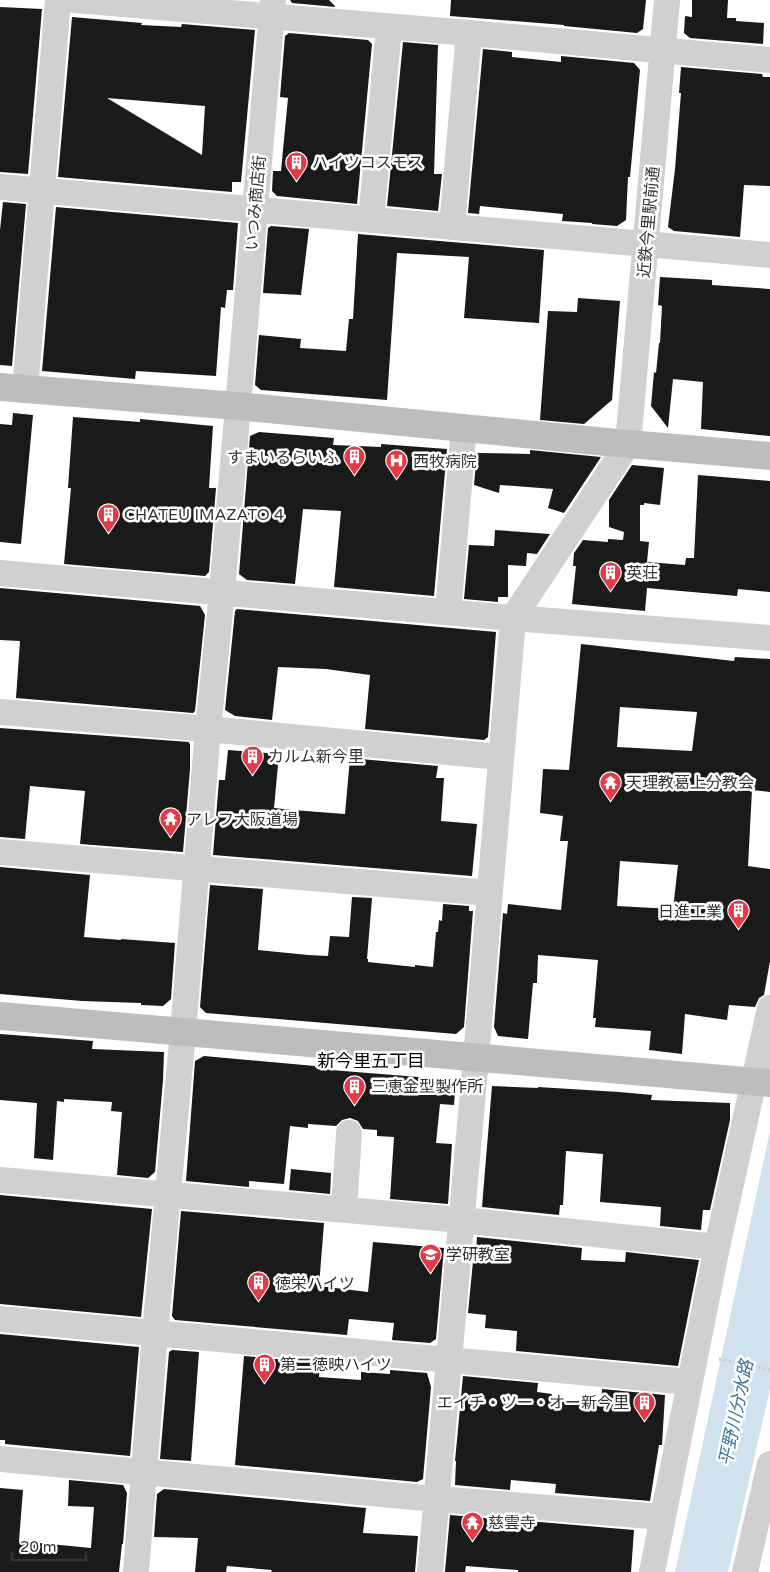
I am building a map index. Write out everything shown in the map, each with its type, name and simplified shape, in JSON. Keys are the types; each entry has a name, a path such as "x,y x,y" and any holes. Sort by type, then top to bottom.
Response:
{"street":[{"path":"58,0 41,190 12,388 237,406 770,456"},
{"path":"75,0 272,9 389,27 770,60"},
{"name":"近鉄今里駅前通","path":"628,444 667,0"},
{"name":"いつみ商店街","path":"136,1572 155,1333 183,1032 208,729 222,592 272,9"},
{"path":"372,220 389,27"},
{"path":"452,227 469,33"},
{"path":"0,187 770,255"},
{"path":"448,612 464,428"},
{"path":"430,1572 513,618 628,444"},
{"path":"0,573 513,618 770,638"},
{"path":"0,712 208,729 500,757"},
{"path":"0,852 490,894"},
{"path":"652,1572 717,1247 762,1083 770,1008"},
{"path":"0,1016 762,1083"},
{"path":"344,1210 349,1133"},
{"path":"0,1180 461,1220 717,1247"},
{"path":"0,1319 690,1382"},
{"path":"0,1459 436,1499 663,1517"},
{"path":"746,1572 770,1464"}],"path":[{"path":"717,1359 770,1370"}],"water":[{"name":"平野川分水路","path":"770,1131 770,1389 728,1572 675,1572"}],"building":[{"path":"290,0 329,0 336,7 292,3"},
{"path":"451,0 646,0 643,29 637,33 450,16"},
{"path":"692,0 728,0 727,18 736,18 736,21 764,23 763,44 690,38 684,33 685,16 692,17"},
{"path":"0,7 42,9 28,174 0,172"},
{"path":"72,17 142,23 141,25 181,27 182,24 255,30 241,182 232,182 232,192 58,177","holes":["107,98 205,106 202,155"]},
{"path":"289,33 368,40 372,44 357,204 277,196 272,191 273,171 281,171 288,98 280,97 285,36"},
{"path":"403,42 438,45 434,174 442,174 438,211 387,206"},
{"path":"483,49 512,52 512,57 561,62 561,56 634,63 640,70 630,177 628,177 626,220 617,226 592,224 562,221 563,214 480,206 479,214 468,213"},
{"path":"681,67 762,74 763,77 770,77 770,186 744,185 740,237 674,231 668,227 675,169 681,93 679,93"},
{"path":"3,202 26,204 12,366 0,365 0,230"},
{"path":"56,207 238,223 233,290 227,290 225,308 221,307 216,376 136,371 135,379 42,371"},
{"path":"271,226 309,229 301,295 263,293 268,228"},
{"path":"358,234 544,250 539,323 464,318 469,257 397,253 387,400 261,390 255,385 259,335 301,339 300,348 346,351 349,319 353,319"},
{"path":"660,277 712,280 712,285 770,289 770,436 701,429 703,382 673,379 668,428 651,406 654,372 656,373 660,343 662,306 658,305"},
{"path":"578,298 620,301 612,400 584,424 540,420 548,311 577,312"},
{"path":"13,413 33,415 21,544 0,542 0,424 12,425"},
{"path":"73,417 140,422 140,419 213,426 209,488 216,488 209,572 205,576 64,564 71,488 68,488"},
{"path":"259,432 334,438 333,445 381,447 381,444 447,449 434,596 334,587 341,511 303,509 295,584 247,580 239,574 250,436"},
{"path":"530,450 601,457 564,513 548,508 553,489 500,485 499,493 474,485 477,453 530,454"},
{"path":"632,465 664,468 660,505 644,503 644,505 640,505 640,541 649,542 647,562 685,565 686,558 694,558 698,475 770,481 770,592 738,589 737,596 647,588 645,611 572,604 576,566 573,566 574,553 583,540 608,542 608,539 623,540 624,532 609,527 609,500"},
{"path":"495,530 550,534 537,554 527,553 526,566 508,565 508,597 498,597 498,602 464,599 469,545 494,546"},
{"path":"0,588 200,606 205,615 195,711 193,713 16,698 20,641 0,640"},
{"path":"237,609 496,632 488,737 484,740 365,729 370,675 326,669 278,667 272,720 235,716 225,710 235,611"},
{"path":"581,644 734,661 735,657 770,659 770,792 752,790 748,866 770,869 770,961 764,995 759,998 755,1007 729,1005 727,1020 685,1014 682,1054 649,1050 651,1031 595,1027 596,1018 593,1018 598,960 538,955 537,983 533,983 528,1039 498,1036 494,1027 503,913 507,914 508,904 561,910 568,841 560,841 563,816 540,813 543,769 569,770","holes":["620,707 697,712 692,751 617,747","620,861 678,865 673,909 617,906"]},
{"path":"0,728 189,742 190,769 183,852 80,844 85,791 30,786 25,839 0,837"},
{"path":"228,750 279,754 274,808 292,810 345,814 350,758 438,766 436,778 444,778 441,821 477,824 472,876 213,855 219,780 225,780"},
{"path":"0,867 90,875 84,937 175,943 171,999 163,1006 0,994"},
{"path":"210,885 263,889 258,950 308,955 328,956 330,936 349,937 352,897 372,898 368,962 415,967 415,965 433,967 436,932 438,932 439,920 442,921 443,904 469,906 469,911 473,911 464,1027 456,1034 206,1013 200,1007"},
{"path":"0,1034 93,1041 92,1049 164,1052 155,1172 148,1178 117,1175 122,1112 111,1111 112,1102 64,1099 64,1102 57,1101 53,1160 34,1158 37,1103 0,1100"},
{"path":"204,1056 315,1066 331,1070 456,1080 454,1105 440,1104 436,1143 452,1144 448,1204 390,1199 394,1137 377,1136 377,1130 363,1129 358,1121 350,1118 342,1120 336,1126 308,1124 308,1128 290,1126 284,1184 249,1181 249,1187 186,1181 195,1061"},
{"path":"492,1086 619,1092 652,1095 651,1100 730,1103 730,1120 710,1210 703,1210 701,1230 660,1226 661,1207 600,1202 603,1154 566,1151 563,1205 560,1205 559,1215 482,1207"},
{"path":"291,1169 331,1173 330,1194 289,1190"},
{"path":"0,1195 152,1209 141,1317 0,1304"},
{"path":"181,1211 324,1223 319,1286 368,1292 373,1242 444,1248 436,1339 430,1343 392,1340 394,1323 349,1319 347,1335 175,1320 172,1316"},
{"path":"477,1237 582,1248 581,1260 625,1262 626,1252 699,1260 678,1366 516,1351 517,1331 485,1328 486,1315 468,1313"},
{"path":"0,1334 139,1347 130,1456 5,1444 5,1440 0,1440"},
{"path":"172,1350 199,1352 191,1461 160,1459 169,1352"},
{"path":"244,1356 320,1363 319,1377 361,1380 361,1372 390,1374 390,1370 427,1373 431,1387 423,1479 417,1482 235,1465"},
{"path":"463,1376 538,1383 537,1392 552,1394 551,1400 601,1404 602,1389 665,1395 662,1445 659,1445 650,1501 555,1493 556,1484 511,1480 510,1490 455,1485 455,1461"},
{"path":"69,1480 123,1485 127,1493 119,1572 0,1572 0,1488 23,1490 19,1541 91,1548 94,1507 68,1506"},
{"path":"164,1489 366,1508 363,1533 418,1536 415,1572 271,1572 272,1570 227,1566 226,1572 195,1572 198,1538 154,1537 157,1494"},
{"path":"450,1515 634,1530 631,1572 518,1572 518,1570 466,1566 465,1572 445,1572"}],"place":[{"name":"ハイツコスモス","path":"296,181"},
{"name":"すまいるらいふ","path":"355,476"},
{"name":"西牧病院","path":"397,480"},
{"name":"CHATEU IMAZATO 4","path":"108,533"},
{"name":"英荘","path":"610,591"},
{"name":"カルム新今里","path":"252,775"},
{"name":"天理教葛上分教会","path":"610,801"},
{"name":"アレフ大阪道場","path":"170,838"},
{"name":"日進工業","path":"738,930"},
{"name":"三恵金型製作所","path":"355,1105"},
{"name":"学研教室","path":"430,1273"},
{"name":"徳栄ハイツ","path":"259,1302"},
{"name":"第二徳映ハイツ","path":"264,1383"},
{"name":"エイチ・ツー・オー新今里","path":"645,1421"},
{"name":"慈雲寺","path":"472,1541"}],"district":[{"name":"新今里五丁目","path":"371,1061"}]}
